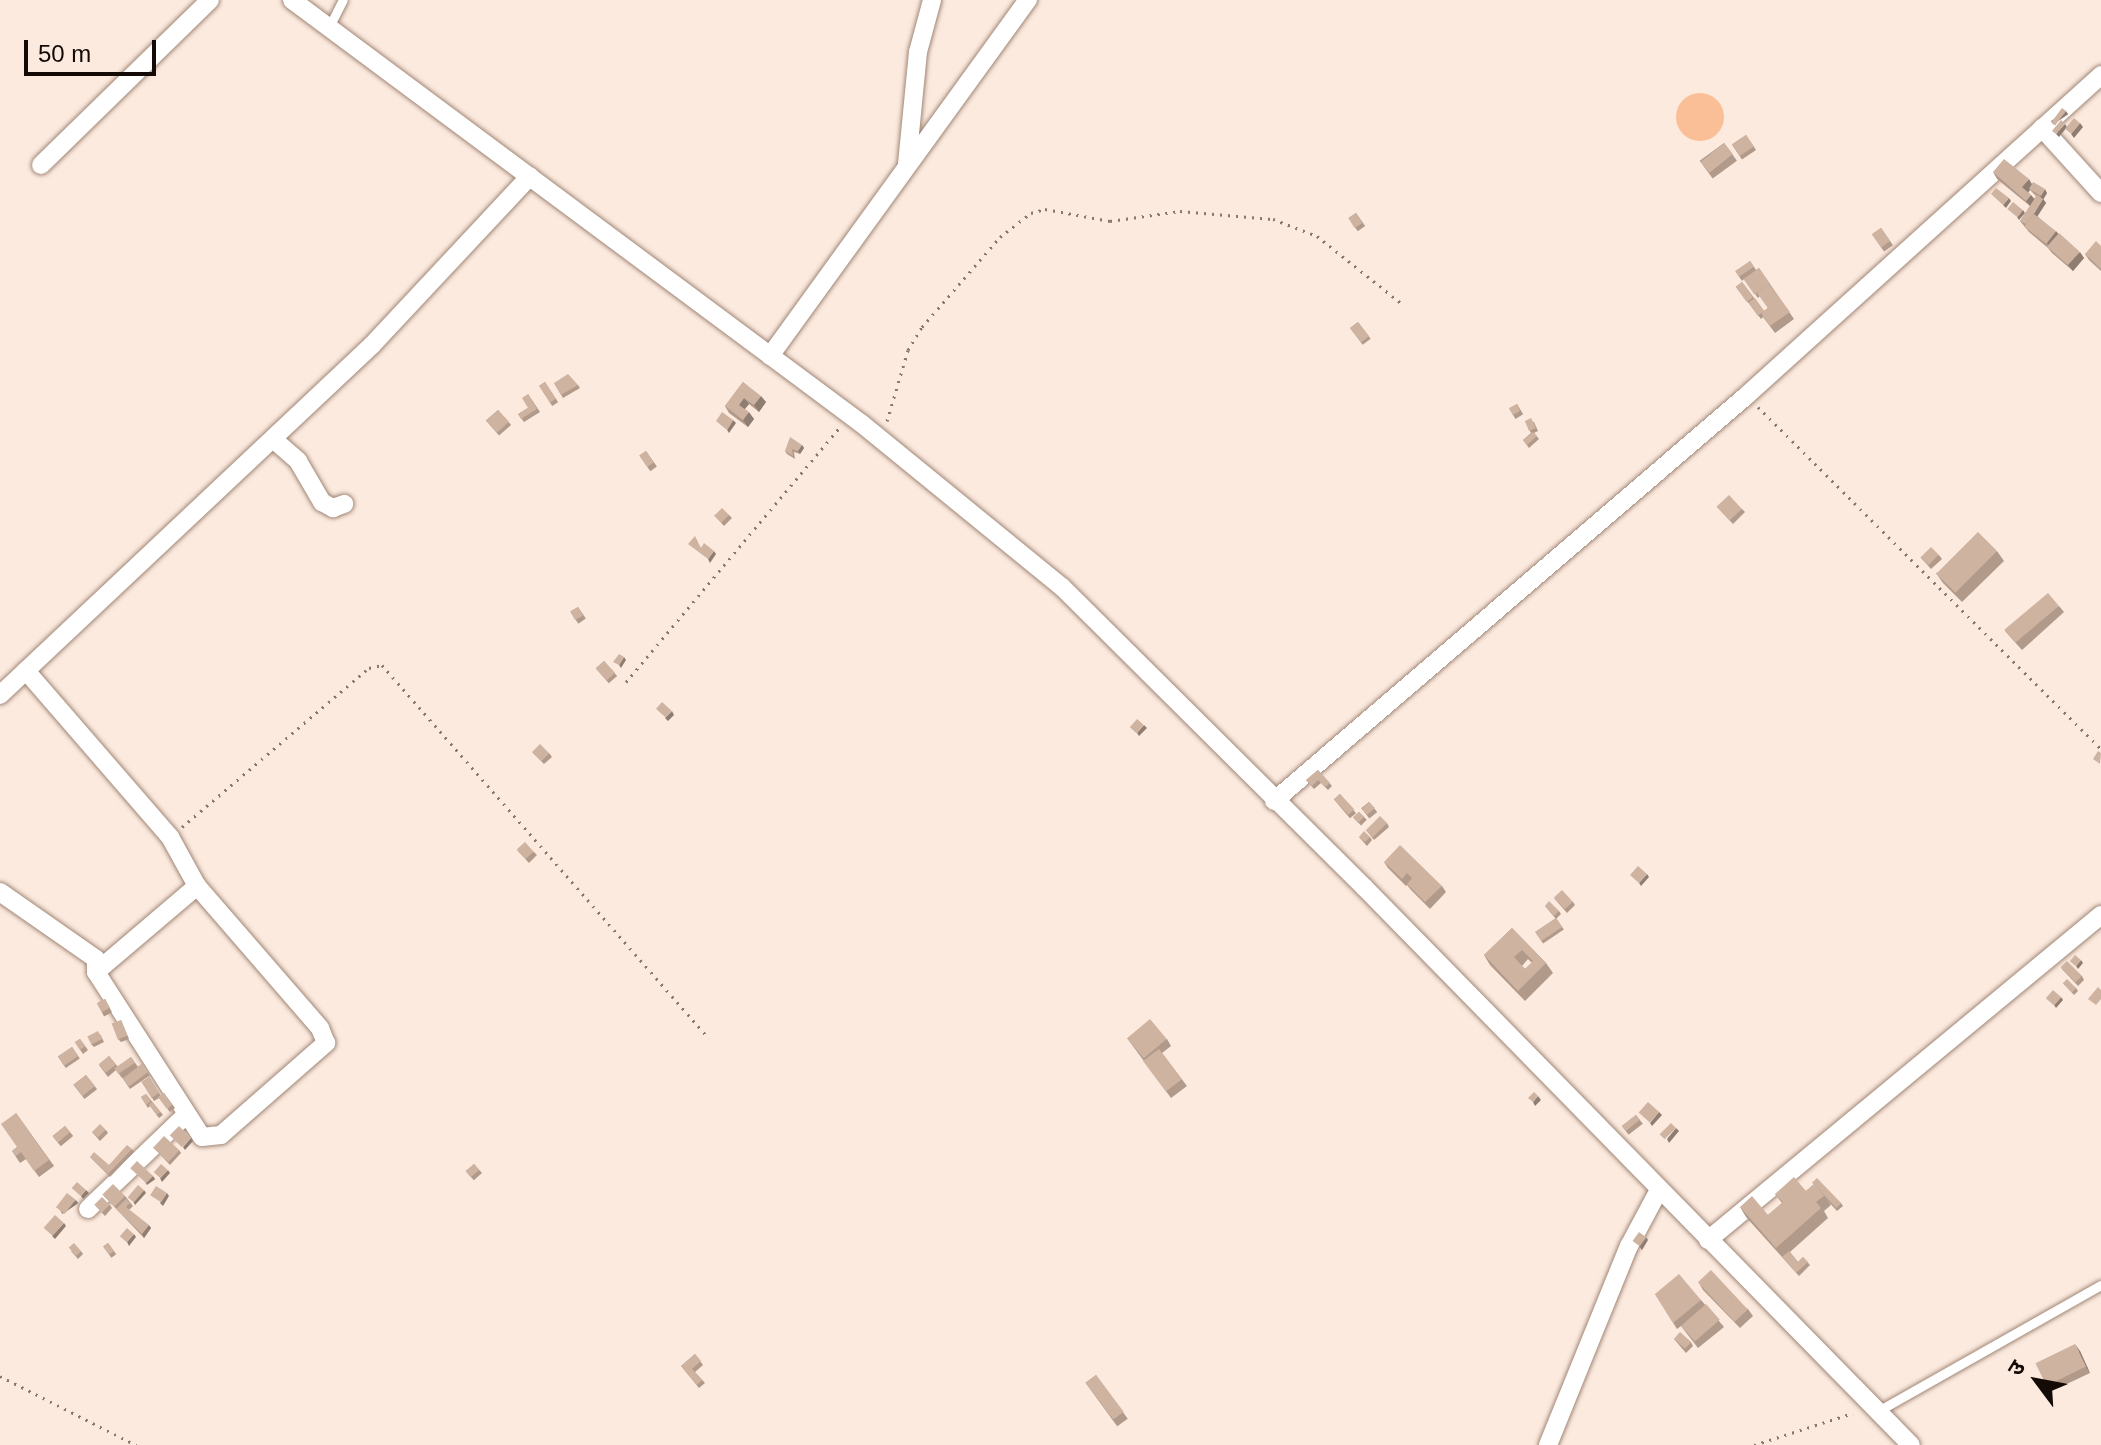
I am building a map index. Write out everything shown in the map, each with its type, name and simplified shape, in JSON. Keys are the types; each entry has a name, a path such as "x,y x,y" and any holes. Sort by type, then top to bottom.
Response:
{"street":[{"path":"41,165 210,0"},
{"path":"292,0 850,415 1062,587 1911,1445"},
{"path":"907,164 918,52 932,0"},
{"path":"770,356 1028,0"},
{"path":"1274,801 1746,396 2101,75"},
{"path":"2042,128 2101,193"},
{"path":"0,695 436,281 530,176"},
{"path":"273,439 298,461 322,502 333,508 344,504"},
{"path":"0,892 96,959 96,972 202,1137 221,1135 326,1043 320,1028 197,886 170,837 26,671"},
{"path":"96,972 197,886"},
{"path":"1708,1240 2101,915"},
{"path":"88,1209 186,1115"},
{"path":"1548,1445 1629,1246 1659,1190"}],"lane":[{"path":"329,27 343,0"},
{"path":"1876,1409 2101,1285"}],"path":[{"path":"883,441 896,383 922,327 1000,237 1031,213 1045,209 1110,221 1180,211 1273,219 1317,236 1401,303"},
{"path":"1746,396 2101,749"},
{"path":"626,682 850,415"},
{"path":"170,837 369,668 382,665 709,1038"},
{"path":"0,1376 136,1445"},
{"path":"1754,1445 1876,1409"}],"shaded area":[{"path":"1700,93 1717,100 1724,117 1717,134 1700,141 1683,134 1676,117 1683,100"}],"building":[{"path":"2062,108 2066,111 2055,125 2051,122"},
{"path":"2074,118 2080,123 2071,134 2065,129"},
{"path":"2061,120 2065,124 2056,134 2052,131"},
{"path":"1746,135 1754,147 1740,156 1732,145"},
{"path":"1724,143 1733,154 1709,173 1701,162"},
{"path":"2004,159 2029,179 2022,187 2031,195 2026,201 1993,172"},
{"path":"2033,182 2045,189 2041,196 2029,189"},
{"path":"1996,188 2009,198 2003,205 1991,194"},
{"path":"2037,195 2043,199 2034,214 2026,224 2020,221"},
{"path":"2013,202 2023,210 2017,217 2007,209"},
{"path":"1356,213 1362,223 1354,228 1348,218"},
{"path":"2034,214 2056,231 2046,244 2024,227"},
{"path":"1881,228 1890,241 1881,247 1872,234"},
{"path":"2059,233 2080,252 2068,265 2047,246"},
{"path":"2096,241 2101,246 2101,269 2085,254"},
{"path":"1750,261 1754,267 1739,277 1735,271"},
{"path":"1759,268 1770,284 1754,294 1743,279"},
{"path":"1742,282 1753,297 1747,302 1736,287"},
{"path":"1769,284 1790,312 1770,326 1761,313 1768,308 1757,293"},
{"path":"1755,298 1764,311 1758,316 1748,303"},
{"path":"1358,322 1369,336 1361,342 1350,328"},
{"path":"568,374 578,385 561,395 554,383"},
{"path":"545,382 556,399 550,403 539,386"},
{"path":"743,382 761,396 754,405 744,398 739,405 749,412 743,420 725,406"},
{"path":"528,394 537,409 521,419 518,414 528,408 522,398"},
{"path":"1517,404 1520,411 1513,415 1509,408"},
{"path":"498,410 509,422 497,433 486,421"},
{"path":"722,412 733,420 727,430 716,421"},
{"path":"1531,418 1536,428 1529,431 1525,421"},
{"path":"1533,432 1537,436 1527,445 1523,440"},
{"path":"790,437 802,445 798,451 792,449 793,456 785,451"},
{"path":"646,451 654,463 647,467 639,455"},
{"path":"1729,495 1742,509 1730,520 1717,507"},
{"path":"722,508 729,515 721,523 714,516"},
{"path":"1978,532 1997,551 1955,593 1936,574"},
{"path":"695,536 701,548 704,543 714,551 708,559 688,544"},
{"path":"1931,547 1939,555 1928,565 1920,558"},
{"path":"2048,593 2059,606 2015,643 2004,630"},
{"path":"578,607 583,616 575,620 570,611"},
{"path":"619,654 624,657 619,665 613,662"},
{"path":"604,661 615,673 607,680 596,669"},
{"path":"662,702 672,711 666,717 656,709"},
{"path":"1137,719 1144,725 1137,733 1130,727"},
{"path":"540,744 549,753 541,761 532,752"},
{"path":"2098,751 2101,753 2100,764 2093,759"},
{"path":"1318,770 1330,783 1325,787 1318,780 1312,786 1306,780"},
{"path":"1340,794 1354,809 1348,815 1334,799"},
{"path":"1369,802 1375,808 1367,815 1362,809"},
{"path":"1359,812 1364,817 1358,823 1353,817"},
{"path":"1380,816 1387,823 1373,837 1366,830"},
{"path":"1364,831 1370,837 1365,842 1359,837"},
{"path":"525,842 534,852 526,859 517,849"},
{"path":"1400,845 1442,886 1425,902 1407,884 1412,878 1407,873 1402,879 1384,862"},
{"path":"1638,866 1647,874 1639,883 1630,875"},
{"path":"1562,890 1573,902 1565,909 1554,898"},
{"path":"1549,901 1559,911 1554,916 1545,906"},
{"path":"1556,918 1562,927 1541,941 1535,932"},
{"path":"1512,928 1546,963 1518,991 1484,955","holes":["1522,950 1533,961 1525,969 1514,957"]},
{"path":"2075,955 2081,960 2076,966 2070,961"},
{"path":"2067,961 2082,976 2075,982 2061,967"},
{"path":"2067,979 2076,988 2072,992 2063,983"},
{"path":"2098,987 2101,999 2096,1005 2088,999"},
{"path":"2053,990 2061,997 2054,1006 2046,998"},
{"path":"105,999 110,1008 102,1012 97,1003"},
{"path":"1150,1019 1167,1039 1144,1058 1127,1038"},
{"path":"121,1020 127,1036 118,1039 112,1024"},
{"path":"98,1031 102,1039 91,1044 87,1036"},
{"path":"80,1039 85,1047 80,1050 75,1042"},
{"path":"72,1047 78,1056 64,1066 58,1057"},
{"path":"1159,1049 1182,1079 1166,1091 1143,1061"},
{"path":"109,1056 116,1065 106,1073 99,1064"},
{"path":"131,1057 135,1063 118,1074 114,1068"},
{"path":"142,1064 148,1072 129,1086 123,1078"},
{"path":"86,1075 95,1086 82,1096 74,1085"},
{"path":"149,1077 159,1093 151,1098 141,1082"},
{"path":"1534,1092 1538,1096 1533,1102 1528,1098"},
{"path":"164,1093 172,1105 167,1109 158,1097"},
{"path":"146,1094 151,1101 146,1105 141,1097"},
{"path":"152,1102 160,1112 157,1115 149,1105"},
{"path":"1648,1102 1659,1112 1650,1122 1639,1112"},
{"path":"16,1113 49,1160 34,1171 21,1152 16,1156 12,1151 17,1147 1,1124"},
{"path":"1636,1115 1640,1120 1626,1131 1622,1126"},
{"path":"1671,1123 1676,1128 1665,1139 1660,1134"},
{"path":"100,1124 106,1130 98,1137 92,1132"},
{"path":"65,1126 70,1132 58,1142 53,1136"},
{"path":"179,1126 191,1138 182,1147 170,1135"},
{"path":"164,1136 179,1150 168,1162 153,1148"},
{"path":"127,1145 132,1149 108,1174 90,1157 94,1152 109,1165"},
{"path":"137,1161 153,1176 146,1183 130,1168"},
{"path":"161,1164 168,1170 161,1178 154,1172"},
{"path":"474,1164 479,1170 471,1177 466,1171"},
{"path":"1794,1177 1806,1191 1814,1184 1824,1196 1816,1202 1821,1208 1776,1248 1740,1207 1752,1196 1768,1215 1783,1202 1775,1194"},
{"path":"1817,1178 1841,1203 1836,1208 1812,1183"},
{"path":"77,1182 86,1190 81,1196 72,1188"},
{"path":"113,1184 125,1196 114,1207 102,1195"},
{"path":"138,1185 144,1190 134,1202 128,1197"},
{"path":"156,1186 167,1193 161,1202 150,1195"},
{"path":"67,1193 76,1200 65,1214 56,1207"},
{"path":"102,1197 110,1205 102,1213 94,1205"},
{"path":"126,1199 130,1203 126,1207 149,1225 142,1234 116,1209"},
{"path":"55,1215 64,1223 53,1236 44,1228"},
{"path":"127,1228 134,1234 127,1242 120,1236"},
{"path":"1639,1232 1646,1237 1640,1246 1633,1241"},
{"path":"74,1243 81,1251 76,1256 69,1248"},
{"path":"108,1243 114,1251 109,1255 103,1247"},
{"path":"1789,1251 1798,1262 1803,1257 1808,1262 1796,1273 1782,1257"},
{"path":"1711,1270 1748,1309 1735,1322 1698,1282"},
{"path":"1679,1274 1701,1300 1673,1323 1655,1294"},
{"path":"1706,1304 1720,1320 1695,1341 1681,1326"},
{"path":"1680,1332 1691,1342 1685,1349 1674,1339"},
{"path":"2075,1344 2086,1366 2046,1386 2035,1363"},
{"path":"695,1354 701,1361 692,1369 702,1380 697,1385 681,1366"},
{"path":"1096,1375 1124,1412 1113,1420 1086,1383"}]}
